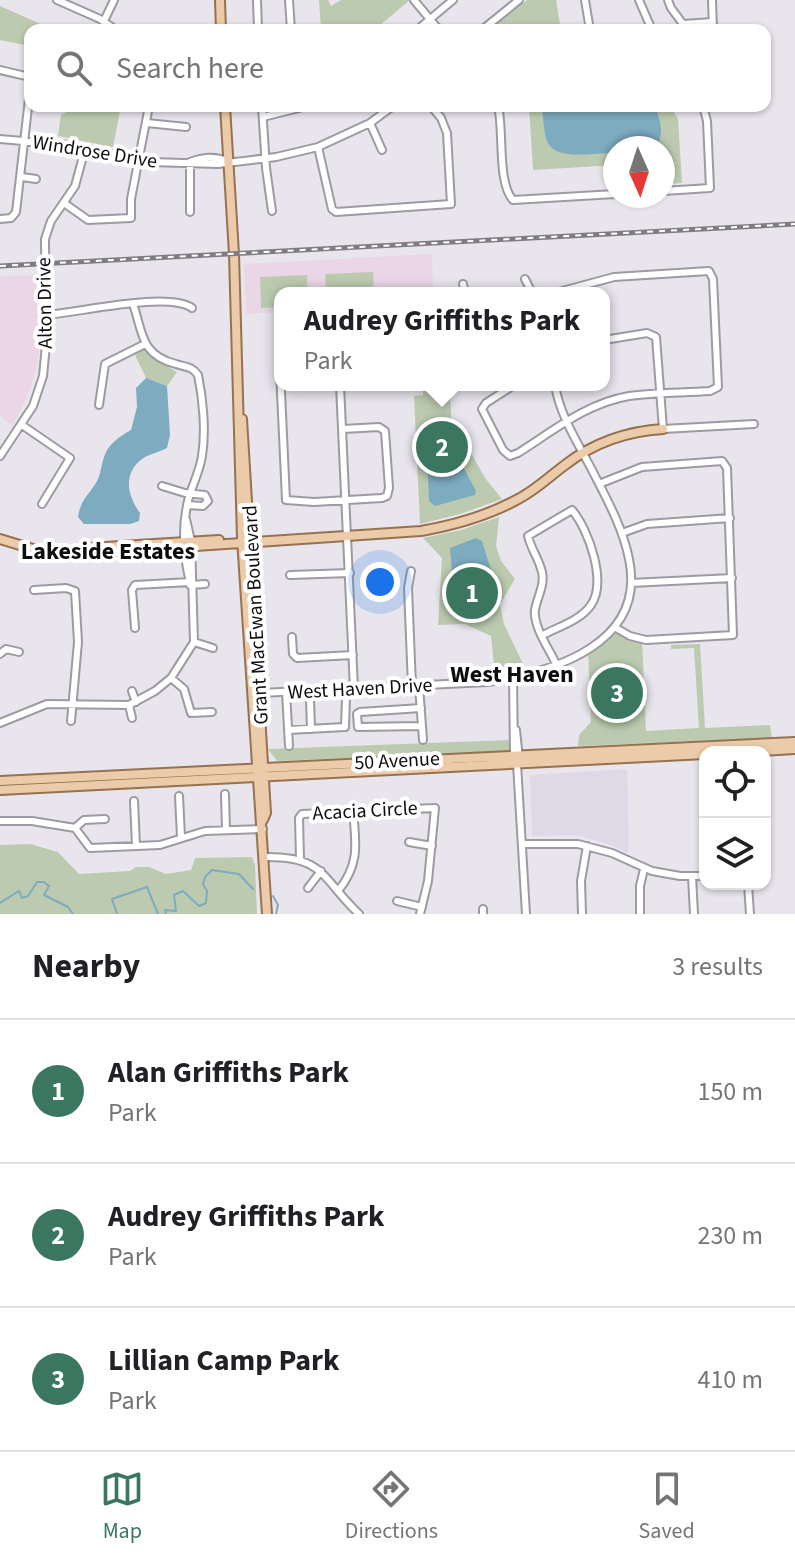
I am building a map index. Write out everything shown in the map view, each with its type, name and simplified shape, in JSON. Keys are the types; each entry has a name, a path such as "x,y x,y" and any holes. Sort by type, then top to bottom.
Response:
{"main road":[{"path":"220,0 221,24"},
{"name":"Grant MacEwan Boulevard","path":"225,112 267,914"},
{"path":"0,536 58,548 247,542 421,531 480,516 522,497 584,453 624,435 663,429"},
{"name":"Grant MacEwan Boulevard","path":"247,542 260,693 259,740"},
{"path":"259,740 269,759 284,766"},
{"path":"225,769 247,761 259,740"},
{"name":"50 Avenue","path":"0,781 225,769 260,772 284,766 795,742"},
{"path":"771,750 795,749"},
{"name":"50 Avenue","path":"0,790 260,772 699,754"}],"street":[{"path":"57,0 108,24"},
{"path":"104,21 114,0"},
{"path":"257,0 258,24"},
{"path":"289,0 291,24"},
{"path":"414,0 434,24"},
{"path":"424,24 453,0"},
{"path":"488,24 505,6 519,0"},
{"path":"585,0 589,24"},
{"path":"639,0 649,24"},
{"path":"668,0 683,24"},
{"path":"712,0 713,24"},
{"path":"0,70 24,76"},
{"path":"0,219 15,215 22,177 27,112"},
{"path":"64,203 88,220 130,219 148,112"},
{"path":"263,112 272,211"},
{"path":"263,117 281,112"},
{"name":"Windrose Drive","path":"0,139 85,149 139,160 190,162 218,158 228,161 265,158 318,147 370,123 385,112"},
{"path":"318,147 332,209 336,212 451,204 447,133 436,112"},
{"path":"499,112 505,182 513,200 603,195"},
{"path":"675,190 710,188 705,112"},
{"path":"147,123 186,127"},
{"path":"370,123 382,150"},
{"name":"Alton Drive","path":"1,451 22,425 35,402 43,376 46,345 44,243 51,221 75,186 85,149"},
{"path":"190,162 190,212"},
{"path":"22,177 36,179"},
{"path":"504,391 487,401 482,409 507,455 515,455 568,421 611,401 628,396 710,391 719,385 713,279 709,271 614,277 577,287"},
{"path":"525,279 529,287"},
{"path":"45,315 133,304 177,302 192,308"},
{"path":"0,723 47,704 132,704 171,678 194,642 186,519 187,505 202,459 198,375 193,369 164,360 145,344 133,304"},
{"path":"610,339 638,334 655,335 658,341 663,429 754,424"},
{"path":"99,405 105,364 145,344"},
{"path":"280,391 284,497 288,501 385,498 389,488 385,431 379,427 343,429"},
{"path":"340,391 354,689"},
{"path":"557,391 568,421 622,533 629,559 631,583 627,606 616,628 646,640 731,636 735,630 730,518 727,468 722,461 642,467 599,484"},
{"path":"22,425 70,458 42,504"},
{"path":"162,486 205,495 208,501 205,505 187,505"},
{"path":"543,635 584,613 596,596 595,559 572,510 528,536 542,574 535,616 543,635 556,664"},
{"path":"622,533 647,524 730,518"},
{"path":"411,571 408,588 415,686 420,698 423,740"},
{"path":"290,575 350,573"},
{"path":"631,583 732,578"},
{"path":"135,628 132,590 135,585 205,584"},
{"path":"34,590 66,588 75,591 78,642 71,721"},
{"name":"West Haven Drive","path":"260,693 513,678 556,664 596,645 616,628"},
{"path":"292,637 293,654 297,658 353,655"},
{"path":"194,642 213,648"},
{"path":"0,654 6,649 19,652"},
{"path":"171,678 184,689 191,713 212,712"},
{"path":"513,678 526,914"},
{"path":"132,691 132,718"},
{"path":"286,692 289,746"},
{"path":"288,730 345,727 346,697"},
{"path":"310,699 311,729"},
{"path":"421,708 357,714 358,727 422,726"},
{"path":"225,794 226,830"},
{"path":"179,796 181,837"},
{"path":"134,801 136,846"},
{"name":"Acacia Circle","path":"300,859 299,818 302,814 435,808 421,911 397,901"},
{"path":"338,891 349,877 355,859 353,811"},
{"path":"75,828 84,820 105,819"},
{"path":"0,821 32,821 75,828 90,848 160,845 205,831 263,825"},
{"name":"Acacia Circle","path":"409,842 432,846"},
{"path":"523,844 587,846 612,853 644,869 699,876"},
{"path":"582,914 581,881 587,846"},
{"path":"264,857 300,859 321,871 359,914"},
{"path":"640,914 640,886 644,869"},
{"path":"308,888 321,871"},
{"path":"692,876 694,914"},
{"path":"748,890 750,914"}],"shaded area":[{"path":"432,254 433,287 274,287 274,312 246,314 244,264"},
{"path":"36,275 37,367 27,397 12,426 0,416 0,276"},
{"path":"627,769 627,853 577,835 532,836 530,775"}],"green space":[{"path":"319,0 328,0 331,6 341,0 410,0 381,24 321,24"},
{"path":"527,0 556,0 560,24 497,24"},
{"path":"0,6 40,24 24,24 24,45 0,40"},
{"path":"67,112 120,112 113,147 58,136 61,115"},
{"path":"529,112 674,112 678,119 682,183 675,183 675,136 603,136 603,166 533,170"},
{"path":"373,272 374,287 326,287 325,274"},
{"path":"307,275 308,287 274,287 274,307 261,308 260,277"},
{"path":"144,349 177,372 167,386 146,378 135,355"},
{"path":"423,391 450,391 451,417 485,478 502,499 420,524 414,396 423,395"},
{"path":"499,517 496,546 501,561 515,579 500,604 504,624 525,668 495,675 491,636 465,624 438,625 442,558 423,538 461,530"},
{"path":"616,628 642,639 646,731 699,728 694,648 671,649 671,645 700,644 705,728 770,725 772,738 578,746 579,735 591,722 588,650"},
{"path":"510,740 509,751 277,761 268,749"},
{"path":"30,844 58,852 79,874 149,867 166,874 191,870 195,858 252,857 257,914 0,914 0,845"}],"water":[{"path":"542,112 657,112 661,126 660,136 603,136 603,153 565,153 550,146"},
{"path":"146,378 167,386 170,435 167,448 142,459 129,478 132,500 140,513 139,521 130,524 84,524 78,517 81,506 98,480 109,448 131,430 137,407 136,388"},
{"path":"433,422 441,426 476,491 475,495 435,506 429,501 426,426"},
{"path":"476,538 482,541 492,573 488,609 477,614 451,615 446,598 452,573 450,548"}],"waterway":[{"path":"166,914 165,910 176,911 174,895 183,891 199,906 206,903 207,891 203,884 212,870 239,874 253,889"},
{"path":"0,903 19,891 22,898 28,896 37,882 44,882 49,886 44,895 68,907 73,914"},
{"path":"117,914 112,899 147,887 158,914"},
{"path":"273,896 278,905 276,914"}],"railway":[{"path":"0,266 795,224"}],"place":[{"name":"Audrey Griffiths Park","path":"442,447"},
{"name":"Alan Griffiths Park","path":"472,593"},
{"name":"Lillian Camp Park","path":"617,693"}],"district":[{"name":"Lakeside Estates","path":"108,551"},
{"name":"West Haven","path":"512,674"}]}
